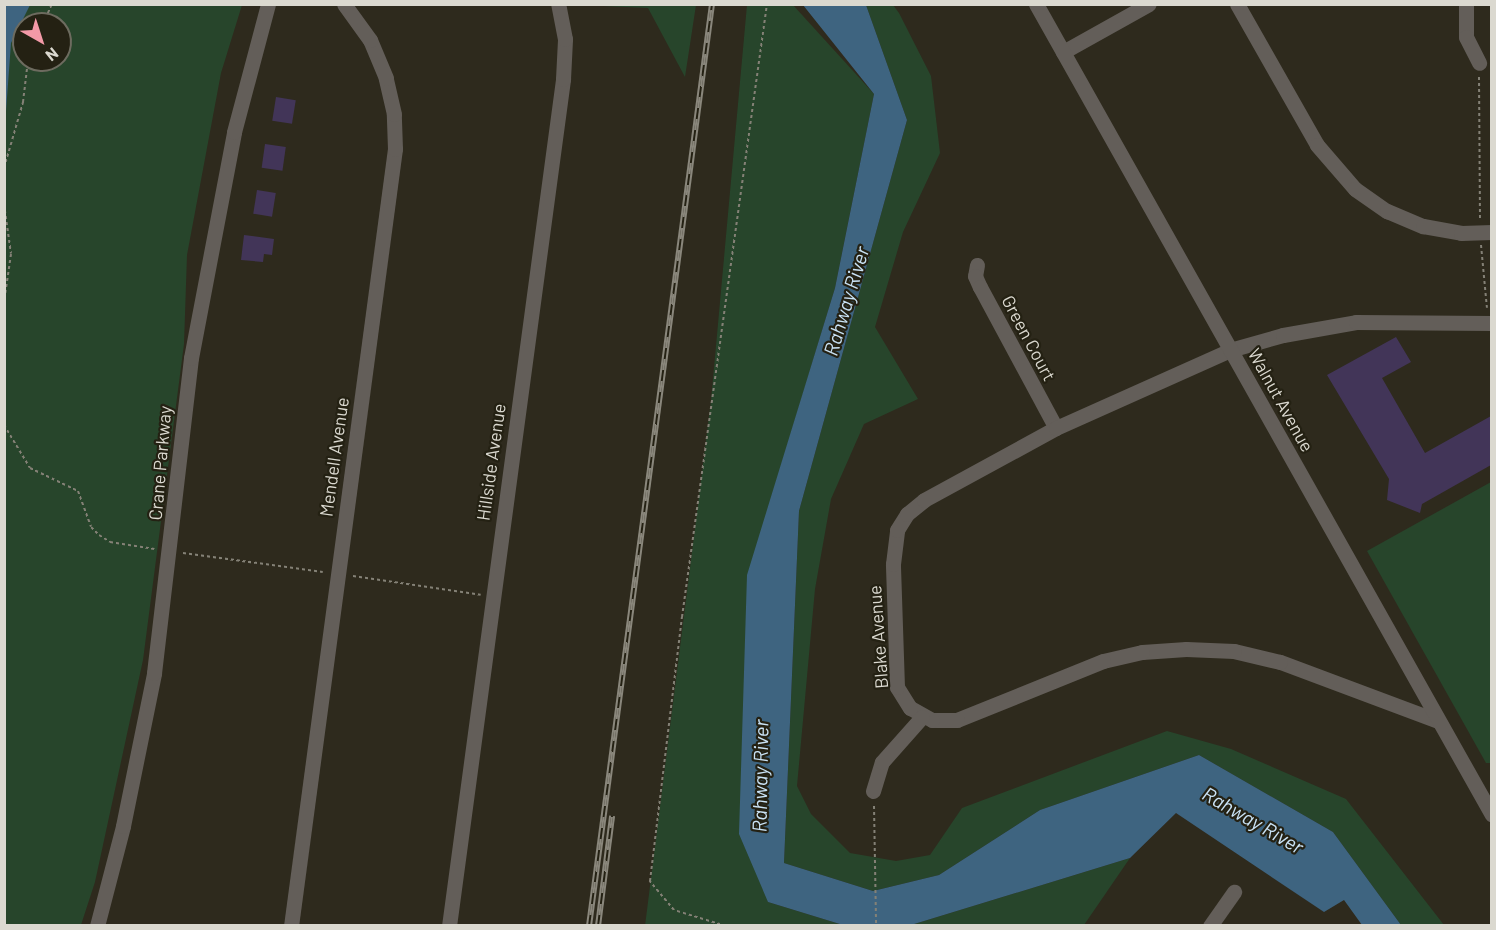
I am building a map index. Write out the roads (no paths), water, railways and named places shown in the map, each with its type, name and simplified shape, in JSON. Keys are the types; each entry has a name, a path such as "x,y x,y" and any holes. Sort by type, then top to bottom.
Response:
{"street":[{"name":"Crane Parkway","path":"97,926 141,742 171,552 191,358 234,132 268,4"},
{"name":"Mendell Avenue","path":"291,926 395,149 394,114 386,78 370,40 344,4"},
{"name":"Hillside Avenue","path":"449,926 563,79 565,39 558,4"},
{"name":"Walnut Avenue","path":"1036,4 1491,815"},
{"path":"1063,52 1149,4"},
{"path":"1237,4 1317,145 1341,176 1370,201 1404,220 1442,230 1486,233"},
{"path":"1466,4 1466,37 1479,63"},
{"name":"Green Court","path":"977,265 975,276 980,287 1056,428"},
{"name":"Blake Avenue","path":"922,717 903,700 897,687 893,564 897,530 907,514 924,500 1056,428 1230,350 1283,335 1356,322 1490,323"},
{"path":"873,791 882,762 922,717 942,721 957,720 1103,661 1142,652 1186,649 1234,651 1280,662 1438,721"},
{"path":"1210,926 1234,892"}],"water":[{"path":"5,4 30,5 26,12 12,12 5,125"},
{"name":"Rahway River","path":"803,5 866,5 907,120 799,511 784,863 873,891 939,875 1040,810 1199,755 1333,832 1401,925 1362,925 1344,900 1324,912 1176,813 1130,858 911,925 843,925 768,902 739,834 747,575 835,288 874,94"}],"railway":[{"path":"589,926 712,4"},
{"path":"598,926 612,816"}]}
